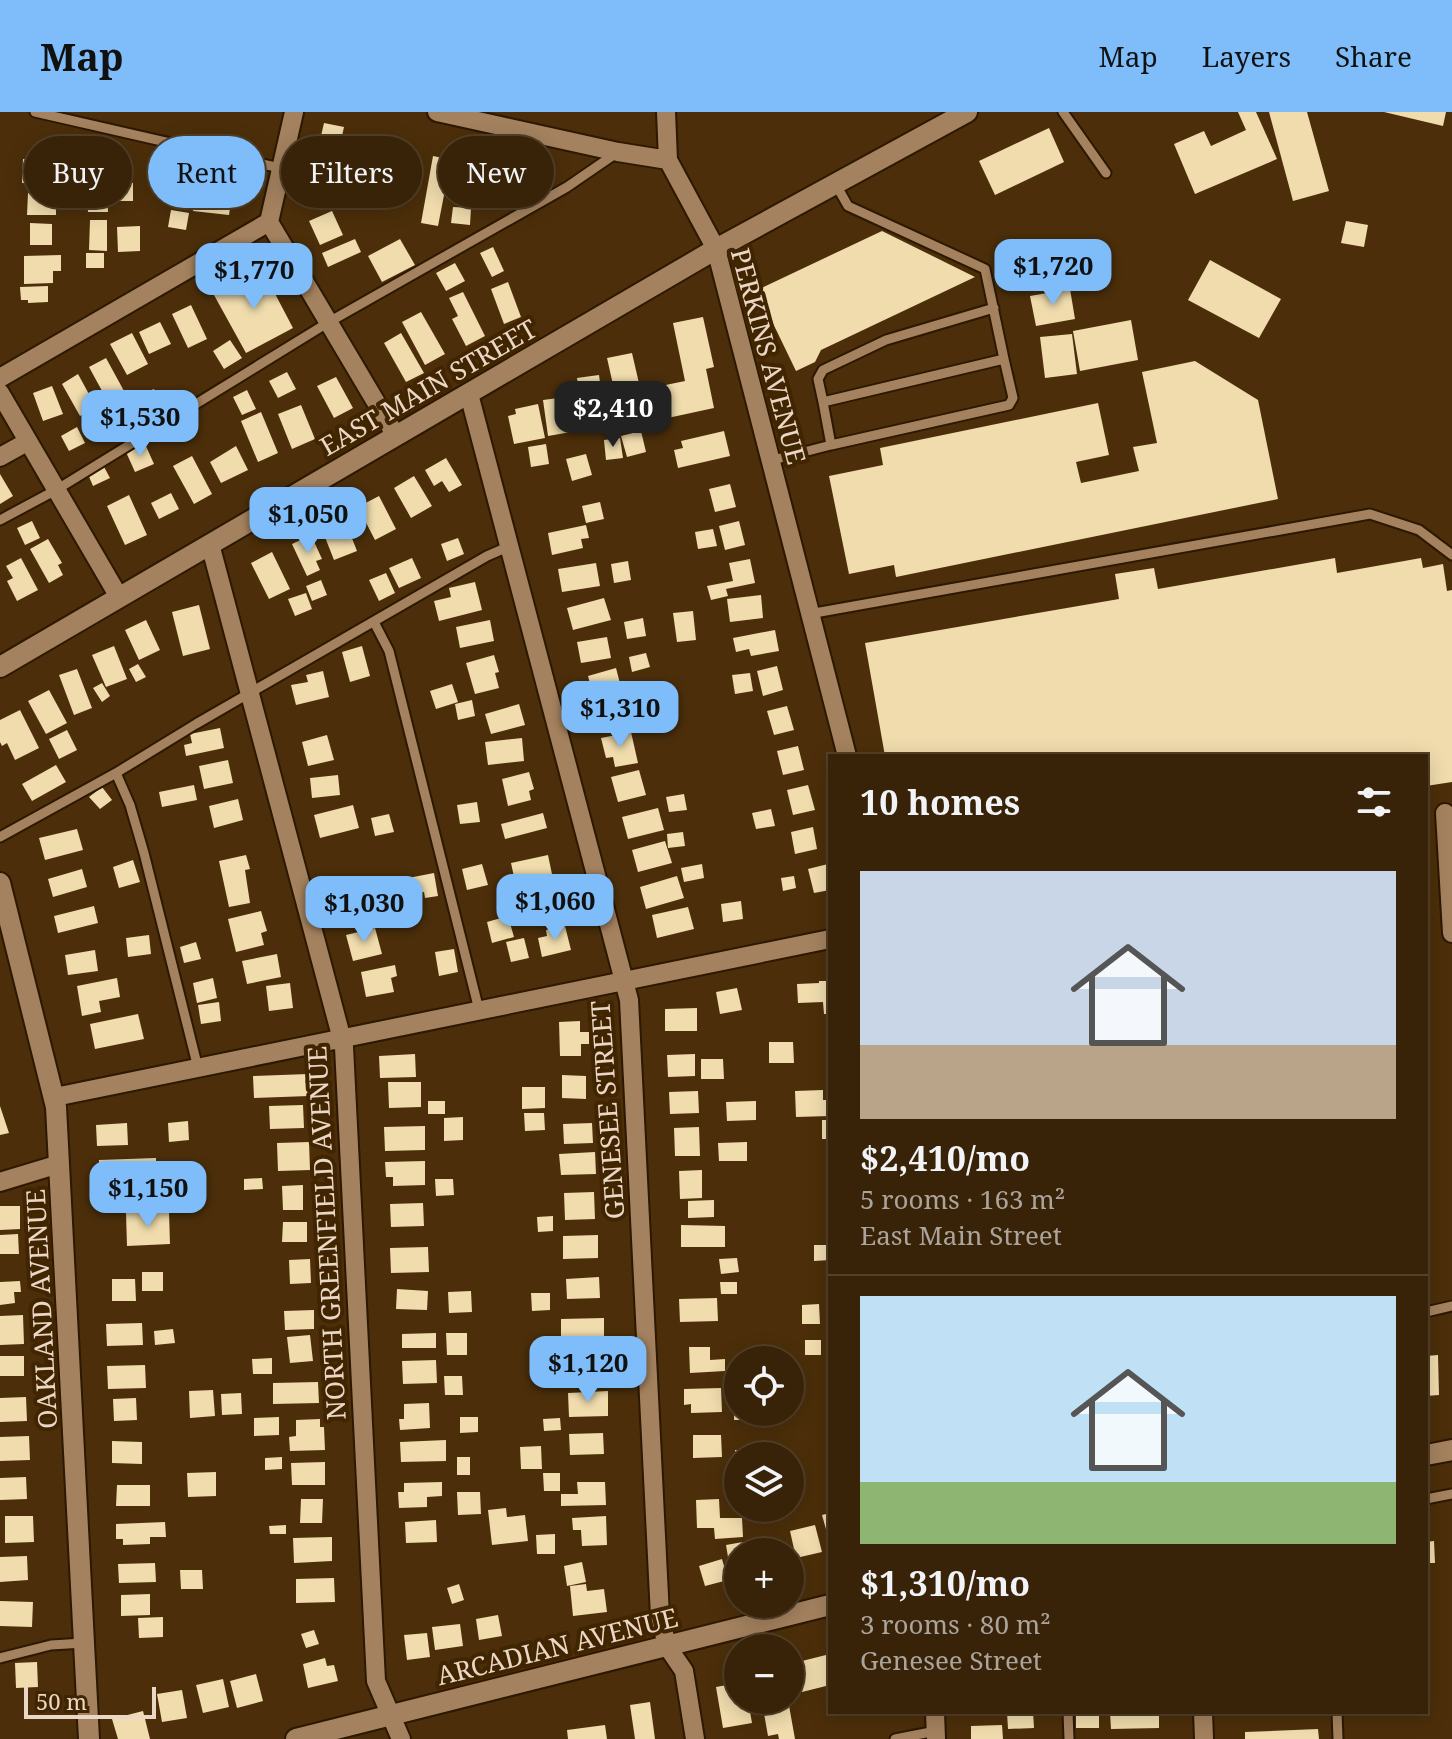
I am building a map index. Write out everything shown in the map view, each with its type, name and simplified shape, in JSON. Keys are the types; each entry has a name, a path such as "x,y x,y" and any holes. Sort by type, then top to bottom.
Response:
{"main road":[{"name":"EAST MAIN STREET","path":"0,667 716,249 967,112"},
{"name":"OAKLAND AVENUE","path":"1,894 55,1097 89,1739"},
{"path":"1428,1455 1452,1450"},
{"name":"ARCADIAN AVENUE","path":"296,1739 828,1606"}],"street":[{"path":"294,112 269,222 396,436"},
{"path":"437,112 668,160 666,112"},
{"name":"PERKINS AVENUE","path":"668,160 716,249 846,754"},
{"path":"0,378 269,222"},
{"path":"0,393 119,597"},
{"name":"GENESEE STREET","path":"469,394 629,1000 660,1616 667,1646 684,1671 695,1739"},
{"path":"0,457 27,442"},
{"name":"NORTH GREENFIELD AVENUE","path":"210,544 342,1039 347,1081 376,1681 401,1739"},
{"path":"1428,817 1449,812 1452,933"},
{"path":"55,1097 828,939"},
{"path":"0,1182 59,1164"},
{"path":"935,1714 936,1735"},
{"path":"1203,1714 1204,1739"}],"lane":[{"path":"35,112 280,168"},
{"path":"1063,112 1106,173"},
{"path":"0,520 56,490 329,322 567,187 618,152"},
{"path":"769,461 1009,405 1013,398 987,274 981,266 848,206 835,183"},
{"path":"831,445 818,379 823,370 872,345 994,308"},
{"path":"823,402 1004,359"},
{"path":"809,614 1370,514 1419,530 1452,555"},
{"path":"0,837 116,773 487,556 510,546"},
{"path":"374,622 389,651 479,1010"},
{"path":"116,773 130,805 144,853 198,1068"},
{"path":"1428,1312 1452,1306"},
{"path":"1428,1499 1452,1494"},
{"path":"0,1658 51,1645 84,1643"},
{"path":"1068,1714 1069,1739"},
{"path":"1337,1714 1338,1739"},
{"path":"895,1739 936,1735"}],"building":[{"path":"1238,112 1256,112 1277,159 1195,194 1174,144 1204,131 1211,146 1246,130"},
{"path":"1269,112 1307,112 1329,191 1293,201"},
{"path":"1384,112 1446,112 1443,126"},
{"path":"324,123 344,127 342,136 321,136"},
{"path":"1049,128 1064,162 995,195 979,161"},
{"path":"433,156 438,157 438,208 442,208 438,226 421,223"},
{"path":"27,208 56,208 56,215 27,215"},
{"path":"88,208 108,208 108,212 88,212"},
{"path":"193,208 230,208 229,215 193,211"},
{"path":"453,208 471,208 470,225 451,223"},
{"path":"171,210 189,213 186,230 168,227"},
{"path":"332,211 343,235 320,245 309,221"},
{"path":"90,220 107,220 107,251 89,250"},
{"path":"1346,221 1368,225 1364,247 1341,243"},
{"path":"30,223 52,224 52,245 30,245"},
{"path":"140,226 140,251 118,252 117,227"},
{"path":"882,231 975,277 821,350 815,362 796,371 757,290"},
{"path":"355,239 361,252 328,267 322,253"},
{"path":"400,239 415,265 382,282 368,256"},
{"path":"493,247 504,271 492,277 480,253"},
{"path":"86,253 104,253 104,268 86,268"},
{"path":"61,255 61,271 53,271 53,283 24,284 24,256"},
{"path":"1210,260 1281,299 1259,338 1188,300"},
{"path":"455,263 465,281 446,291 436,273"},
{"path":"262,269 293,328 246,353 214,295"},
{"path":"508,282 521,317 504,324 491,289"},
{"path":"48,286 48,302 28,303 28,300 21,300 20,287"},
{"path":"1070,289 1075,319 1036,326 1030,296"},
{"path":"463,292 485,336 466,346 452,319 458,316 449,298"},
{"path":"191,305 207,339 188,348 172,314"},
{"path":"421,312 445,354 425,365 402,322"},
{"path":"703,317 714,367 706,369 714,408 663,419 656,387 685,381 673,323"},
{"path":"1131,320 1138,360 1080,371 1073,331"},
{"path":"160,322 171,344 149,354 139,332"},
{"path":"132,333 148,364 127,375 110,344"},
{"path":"401,333 424,373 406,382 384,343"},
{"path":"1072,334 1077,374 1045,378 1040,337"},
{"path":"230,340 242,358 224,369 213,351"},
{"path":"632,353 641,392 616,398 607,358"},
{"path":"106,358 124,391 107,400 89,367"},
{"path":"1195,361 1258,400 1278,499 896,577 894,565 849,574 829,476 883,465 880,448 1098,403 1109,455 1076,462 1081,483 1139,471 1133,447 1157,443 1142,372"},
{"path":"287,372 296,389 278,398 269,381"},
{"path":"78,374 96,407 80,416 62,384"},
{"path":"599,375 603,405 581,407 577,378"},
{"path":"336,377 353,408 334,418 317,386"},
{"path":"52,386 63,414 43,421 33,393"},
{"path":"154,389 162,408 146,415 138,396"},
{"path":"247,390 256,409 242,415 233,397"},
{"path":"566,397 571,432 548,436 543,400"},
{"path":"538,404 545,438 514,444 508,416 516,414 515,409"},
{"path":"301,405 315,439 292,449 278,414"},
{"path":"261,412 278,453 258,462 241,421"},
{"path":"77,427 85,443 69,451 61,436"},
{"path":"641,431 646,452 627,457 621,436"},
{"path":"724,431 730,456 678,468 674,450 683,448 681,441"},
{"path":"620,438 623,458 606,460 604,440"},
{"path":"145,444 154,464 135,472 126,452"},
{"path":"546,444 549,464 531,467 528,447"},
{"path":"236,446 248,470 221,483 210,462"},
{"path":"586,454 592,475 572,481 566,459"},
{"path":"192,456 212,494 194,504 173,466"},
{"path":"446,458 462,485 449,492 442,481 434,486 425,470"},
{"path":"103,465 110,478 93,486 87,472"},
{"path":"0,474 13,496 0,504"},
{"path":"414,476 432,506 411,518 394,488"},
{"path":"730,484 736,507 715,512 709,489"},
{"path":"171,493 179,509 159,519 151,503"},
{"path":"129,495 147,535 125,545 107,506"},
{"path":"379,496 396,529 375,540 358,507"},
{"path":"600,502 604,519 586,523 582,506"},
{"path":"344,518 357,551 334,560 321,527"},
{"path":"32,521 40,538 25,545 17,528"},
{"path":"739,521 745,545 725,550 719,526"},
{"path":"586,525 589,538 581,539 583,548 552,555 548,533"},
{"path":"713,529 717,546 698,549 695,532"},
{"path":"311,535 322,559 316,561 320,570 307,576 292,544"},
{"path":"458,538 464,554 447,561 441,544"},
{"path":"48,539 62,563 58,565 63,575 49,583 30,549"},
{"path":"272,552 290,589 269,599 251,563"},
{"path":"21,558 38,590 17,601 7,581 13,578 6,566"},
{"path":"412,558 421,578 399,588 389,568"},
{"path":"1335,558 1337,573 1421,558 1423,568 1443,564 1447,591 1452,590 1452,782 1428,786 1428,754 885,754 865,643 1119,599 1115,574 1154,568 1158,589"},
{"path":"750,559 755,583 726,589 728,596 711,600 707,586 733,581 729,563"},
{"path":"628,561 631,580 614,583 611,564"},
{"path":"596,563 600,586 562,592 558,569"},
{"path":"386,573 395,593 379,601 369,580"},
{"path":"321,580 327,595 312,601 306,586"},
{"path":"475,582 482,610 439,621 434,601 451,597 449,588"},
{"path":"306,593 312,609 295,616 288,599"},
{"path":"761,595 763,618 730,622 727,599"},
{"path":"604,598 611,620 573,630 567,608"},
{"path":"199,605 210,649 183,656 172,612"},
{"path":"693,611 696,640 677,642 673,613"},
{"path":"643,618 646,636 627,639 624,622"},
{"path":"146,620 160,650 139,660 125,630"},
{"path":"490,620 494,641 460,648 456,627"},
{"path":"775,630 779,651 751,656 749,649 736,652 733,638"},
{"path":"607,637 611,658 581,663 577,642"},
{"path":"114,646 127,679 106,687 92,655"},
{"path":"362,646 370,676 350,682 342,652"},
{"path":"646,653 650,667 632,672 629,657"},
{"path":"494,655 499,688 475,694 466,663"},
{"path":"138,664 146,677 136,682 129,669"},
{"path":"777,666 783,690 763,696 757,671"},
{"path":"616,668 622,691 594,699 588,676"},
{"path":"77,669 92,708 74,715 59,675"},
{"path":"323,671 329,697 296,705 291,685 308,682 306,675"},
{"path":"750,673 753,691 735,694 732,675"},
{"path":"102,683 110,696 102,702 93,688"},
{"path":"452,684 458,702 436,709 430,691"},
{"path":"49,690 67,723 46,734 28,701"},
{"path":"622,699 626,720 600,725 596,704"},
{"path":"472,700 475,716 458,720 455,704"},
{"path":"519,704 525,725 491,734 485,714"},
{"path":"787,706 794,730 774,735 767,711"},
{"path":"20,710 39,748 15,760 7,743 2,746 0,742 0,720"},
{"path":"220,728 224,748 186,756 184,745 192,743 190,734"},
{"path":"67,730 77,750 59,759 49,739"},
{"path":"631,732 638,763 615,767 613,757 606,758 601,738"},
{"path":"327,735 334,760 308,766 302,742"},
{"path":"522,738 524,761 488,765 485,742"},
{"path":"798,746 804,770 783,775 777,751"},
{"path":"228,760 233,783 204,789 199,766"},
{"path":"56,765 66,782 32,801 22,784"},
{"path":"639,770 646,795 618,802 611,777"},
{"path":"529,772 534,789 529,791 531,800 508,806 502,779"},
{"path":"338,775 340,795 312,798 310,778"},
{"path":"194,785 197,800 162,807 159,792"},
{"path":"808,785 815,810 793,815 787,790"},
{"path":"102,787 112,800 100,809 89,797"},
{"path":"684,794 687,810 669,812 666,797"},
{"path":"238,799 243,820 214,828 209,806"},
{"path":"477,802 480,822 460,824 457,805"},
{"path":"353,805 359,828 320,838 314,815"},
{"path":"658,808 664,830 628,839 622,817"},
{"path":"771,809 775,826 756,829 752,813"},
{"path":"543,813 547,828 505,839 501,824"},
{"path":"389,814 394,832 375,836 371,818"},
{"path":"813,827 817,849 795,854 791,832"},
{"path":"77,829 83,850 45,860 39,838"},
{"path":"683,832 685,846 668,848 667,834"},
{"path":"665,841 672,863 638,872 632,850"},
{"path":"246,855 250,869 245,870 250,903 229,907 219,861"},
{"path":"548,855 553,879 516,886 511,863"},
{"path":"133,860 140,882 119,888 113,867"},
{"path":"482,864 488,885 467,890 462,869"},
{"path":"702,864 704,878 684,882 681,868"},
{"path":"828,864 828,890 814,893 808,869"},
{"path":"82,869 87,887 53,897 48,879"},
{"path":"434,873 438,896 425,898 424,892 406,895 403,879"},
{"path":"677,876 684,898 646,909 640,887"},
{"path":"794,876 796,888 783,891 781,878"},
{"path":"365,877 371,901 344,908 338,884"},
{"path":"558,892 561,915 524,920 521,897"},
{"path":"741,901 743,919 723,922 721,904"},
{"path":"94,906 98,923 58,933 54,916"},
{"path":"688,907 694,929 657,938 652,915"},
{"path":"261,911 267,931 261,933 264,945 236,952 228,919"},
{"path":"508,916 514,937 492,943 487,922"},
{"path":"565,926 571,950 542,957 538,938 547,936 546,930"},
{"path":"375,928 382,954 353,961 346,935"},
{"path":"149,935 151,954 128,957 126,938"},
{"path":"524,938 529,958 511,962 506,942"},
{"path":"196,942 201,959 184,963 180,947"},
{"path":"454,949 458,972 439,976 435,952"},
{"path":"95,950 98,971 68,975 65,955"},
{"path":"277,954 281,977 247,984 242,961"},
{"path":"395,965 397,976 391,978 394,992 366,997 361,972"},
{"path":"117,978 120,997 99,1001 101,1012 82,1016 77,986"},
{"path":"213,978 217,998 197,1003 193,983"},
{"path":"828,981 828,1014 824,1014 823,1002 798,1003 797,984"},
{"path":"290,983 293,1008 269,1011 266,986"},
{"path":"737,988 742,1010 720,1014 716,992"},
{"path":"219,1002 221,1021 201,1024 198,1005"},
{"path":"697,1008 697,1031 665,1031 665,1009"},
{"path":"138,1014 144,1039 95,1049 90,1024"},
{"path":"580,1021 580,1032 589,1032 589,1044 581,1044 581,1056 560,1056 559,1022"},
{"path":"769,1042 793,1042 794,1063 769,1063"},
{"path":"415,1054 416,1077 380,1078 379,1056"},
{"path":"695,1054 695,1076 668,1077 667,1055"},
{"path":"701,1059 723,1059 724,1079 701,1079"},
{"path":"308,1074 309,1096 254,1098 253,1076"},
{"path":"562,1075 586,1076 586,1099 562,1098"},
{"path":"388,1082 421,1082 421,1107 389,1108"},
{"path":"522,1087 545,1087 545,1108 522,1109"},
{"path":"823,1090 823,1100 828,1100 828,1116 796,1117 795,1091"},
{"path":"698,1091 699,1113 670,1114 669,1092"},
{"path":"428,1101 445,1101 445,1114 428,1114"},
{"path":"756,1101 756,1120 727,1121 726,1102"},
{"path":"303,1105 304,1128 270,1129 269,1106"},
{"path":"0,1106 9,1133 0,1135"},
{"path":"524,1113 544,1113 545,1130 525,1131"},
{"path":"463,1117 463,1140 444,1141 444,1118"},
{"path":"822,1120 828,1120 828,1139 822,1139"},
{"path":"188,1121 189,1140 169,1142 168,1123"},
{"path":"127,1123 128,1145 97,1146 96,1125"},
{"path":"592,1123 593,1143 564,1144 563,1124"},
{"path":"425,1126 425,1150 385,1151 384,1127"},
{"path":"699,1127 700,1156 675,1156 674,1128"},
{"path":"309,1142 310,1170 278,1171 277,1143"},
{"path":"747,1142 747,1161 719,1161 718,1143"},
{"path":"595,1152 596,1174 561,1175 559,1154"},
{"path":"156,1158 156,1176 133,1176 134,1184 99,1184 99,1160"},
{"path":"425,1161 425,1185 393,1186 393,1177 386,1177 385,1162"},
{"path":"702,1170 702,1198 680,1199 679,1171"},
{"path":"262,1178 263,1189 244,1190 244,1179"},
{"path":"435,1179 453,1179 454,1195 436,1196"},
{"path":"303,1185 303,1210 283,1210 282,1186"},
{"path":"594,1192 595,1219 565,1220 564,1193"},
{"path":"714,1200 714,1217 688,1218 688,1201"},
{"path":"423,1203 424,1226 391,1227 390,1204"},
{"path":"0,1206 20,1206 20,1229 0,1230"},
{"path":"169,1212 170,1244 127,1246 126,1213"},
{"path":"553,1216 553,1231 538,1232 537,1217"},
{"path":"283,1222 307,1222 307,1242 282,1242"},
{"path":"681,1225 725,1226 725,1247 681,1247"},
{"path":"18,1234 19,1254 0,1254 0,1235"},
{"path":"598,1235 598,1258 563,1259 563,1236"},
{"path":"814,1245 828,1245 828,1260 814,1261"},
{"path":"428,1247 429,1272 391,1273 390,1248"},
{"path":"737,1258 739,1272 721,1274 719,1259"},
{"path":"310,1259 311,1283 290,1284 289,1260"},
{"path":"142,1272 163,1272 163,1291 142,1291"},
{"path":"599,1277 600,1298 567,1299 566,1279"},
{"path":"112,1279 135,1279 136,1301 112,1301"},
{"path":"20,1281 21,1292 14,1292 15,1303 0,1305 0,1282"},
{"path":"720,1282 737,1282 737,1294 721,1294"},
{"path":"397,1289 428,1291 427,1310 396,1309"},
{"path":"471,1291 472,1312 449,1313 448,1292"},
{"path":"531,1293 550,1293 550,1310 532,1311"},
{"path":"717,1298 718,1321 680,1322 679,1299"},
{"path":"819,1304 820,1324 802,1324 802,1305"},
{"path":"314,1310 314,1329 285,1330 284,1311"},
{"path":"23,1315 24,1344 0,1345 0,1316"},
{"path":"604,1318 604,1339 561,1341 561,1319"},
{"path":"142,1323 143,1345 107,1346 106,1324"},
{"path":"173,1329 175,1343 155,1345 154,1331"},
{"path":"436,1333 436,1348 402,1348 402,1334"},
{"path":"446,1333 467,1333 467,1355 447,1355"},
{"path":"310,1335 313,1361 290,1363 287,1337"},
{"path":"557,1338 558,1350 541,1350 540,1339"},
{"path":"805,1340 821,1340 821,1355 805,1355"},
{"path":"689,1347 710,1347 710,1360 724,1359 724,1371 690,1373"},
{"path":"599,1353 600,1380 578,1380 577,1354"},
{"path":"1438,1355 1439,1395 1428,1396 1428,1356"},
{"path":"0,1356 24,1356 24,1376 0,1376"},
{"path":"272,1358 272,1374 253,1374 252,1359"},
{"path":"436,1360 437,1383 403,1384 402,1361"},
{"path":"145,1365 146,1388 108,1389 107,1366"},
{"path":"444,1376 462,1376 463,1395 445,1395"},
{"path":"318,1382 319,1403 273,1404 273,1383"},
{"path":"721,1388 722,1412 691,1413 691,1404 684,1405 684,1389"},
{"path":"213,1390 215,1416 190,1418 189,1391"},
{"path":"608,1391 608,1416 569,1417 568,1393"},
{"path":"241,1393 242,1414 222,1415 221,1394"},
{"path":"26,1397 27,1421 0,1422 0,1398"},
{"path":"136,1398 137,1420 114,1421 113,1399"},
{"path":"429,1403 430,1428 400,1430 399,1419 404,1419 404,1404"},
{"path":"279,1417 279,1435 254,1436 254,1418"},
{"path":"460,1417 478,1417 478,1432 460,1433"},
{"path":"560,1418 561,1430 544,1431 543,1419"},
{"path":"320,1419 320,1427 324,1427 325,1450 290,1451 289,1437 296,1436 296,1420"},
{"path":"603,1433 604,1454 570,1455 569,1434"},
{"path":"693,1435 721,1435 722,1457 693,1458"},
{"path":"29,1436 30,1460 0,1461 0,1437"},
{"path":"446,1440 446,1461 401,1462 400,1442"},
{"path":"112,1441 142,1442 142,1464 112,1463"},
{"path":"541,1446 542,1469 521,1469 520,1447"},
{"path":"282,1457 282,1469 265,1470 265,1458"},
{"path":"457,1457 470,1457 470,1475 457,1475"},
{"path":"325,1462 325,1485 292,1485 291,1463"},
{"path":"216,1472 216,1496 188,1497 187,1473"},
{"path":"543,1473 560,1473 560,1491 544,1491"},
{"path":"26,1477 27,1499 0,1500 0,1478"},
{"path":"442,1482 442,1496 427,1497 427,1507 399,1508 398,1492 404,1492 404,1483"},
{"path":"577,1482 605,1482 606,1505 561,1506 561,1494 578,1494"},
{"path":"117,1485 150,1485 150,1506 116,1506"},
{"path":"457,1492 480,1492 481,1514 458,1515"},
{"path":"301,1499 323,1499 322,1523 300,1523"},
{"path":"719,1499 720,1518 724,1518 724,1522 742,1522 743,1537 715,1539 714,1528 697,1528 696,1500"},
{"path":"506,1508 507,1517 525,1515 528,1541 492,1545 488,1510"},
{"path":"828,1514 828,1536 822,1515"},
{"path":"5,1516 33,1516 34,1542 5,1543"},
{"path":"606,1516 607,1545 582,1546 581,1530 573,1530 572,1518"},
{"path":"436,1520 437,1542 406,1543 405,1522"},
{"path":"165,1522 166,1537 150,1537 150,1544 123,1545 123,1539 116,1539 116,1524"},
{"path":"286,1525 286,1534 270,1534 269,1526"},
{"path":"815,1525 822,1552 804,1556 804,1538 792,1538 790,1531"},
{"path":"555,1534 555,1554 537,1554 536,1535"},
{"path":"332,1537 332,1561 294,1563 293,1538"},
{"path":"1434,1541 1435,1563 1428,1563 1428,1542"},
{"path":"27,1556 28,1580 0,1582 0,1557"},
{"path":"722,1559 724,1581 705,1586 699,1566"},
{"path":"582,1562 586,1582 567,1586 564,1566"},
{"path":"155,1563 156,1582 119,1583 118,1564"},
{"path":"180,1570 202,1570 203,1589 181,1589"},
{"path":"334,1578 335,1602 296,1603 296,1579"},
{"path":"459,1584 464,1600 452,1604 447,1588"},
{"path":"586,1584 587,1591 604,1589 607,1612 573,1616 570,1586"},
{"path":"150,1594 150,1615 121,1616 121,1595"},
{"path":"0,1601 33,1602 32,1627 0,1626"},
{"path":"498,1615 502,1636 479,1640 476,1619"},
{"path":"163,1617 163,1637 139,1638 138,1618"},
{"path":"460,1624 463,1646 435,1650 432,1627"},
{"path":"314,1630 319,1644 306,1648 301,1634"},
{"path":"427,1633 430,1657 407,1660 404,1635"},
{"path":"828,1654 828,1686 804,1692 804,1660"},
{"path":"325,1658 327,1666 334,1665 338,1681 308,1688 303,1664"},
{"path":"37,1662 38,1687 16,1688 15,1663"},
{"path":"256,1674 263,1701 237,1708 230,1681"},
{"path":"223,1679 229,1707 203,1713 196,1685"},
{"path":"724,1686 724,1714 750,1714 752,1723 723,1728 716,1687"},
{"path":"182,1690 187,1718 162,1722 157,1694"},
{"path":"650,1702 655,1739 635,1739 630,1705"},
{"path":"143,1711 150,1739 118,1739 112,1719"},
{"path":"764,1714 791,1714 795,1739 779,1739 778,1734 768,1736"},
{"path":"1007,1714 1033,1714 1034,1728 1008,1729"},
{"path":"1076,1714 1099,1714 1099,1728 1076,1728"},
{"path":"1110,1714 1159,1714 1159,1728 1111,1729"},
{"path":"605,1725 607,1739 568,1739 567,1730"},
{"path":"1002,1725 1003,1739 971,1739 971,1726"},
{"path":"1318,1729 1319,1739 1245,1739 1245,1732"}]}
